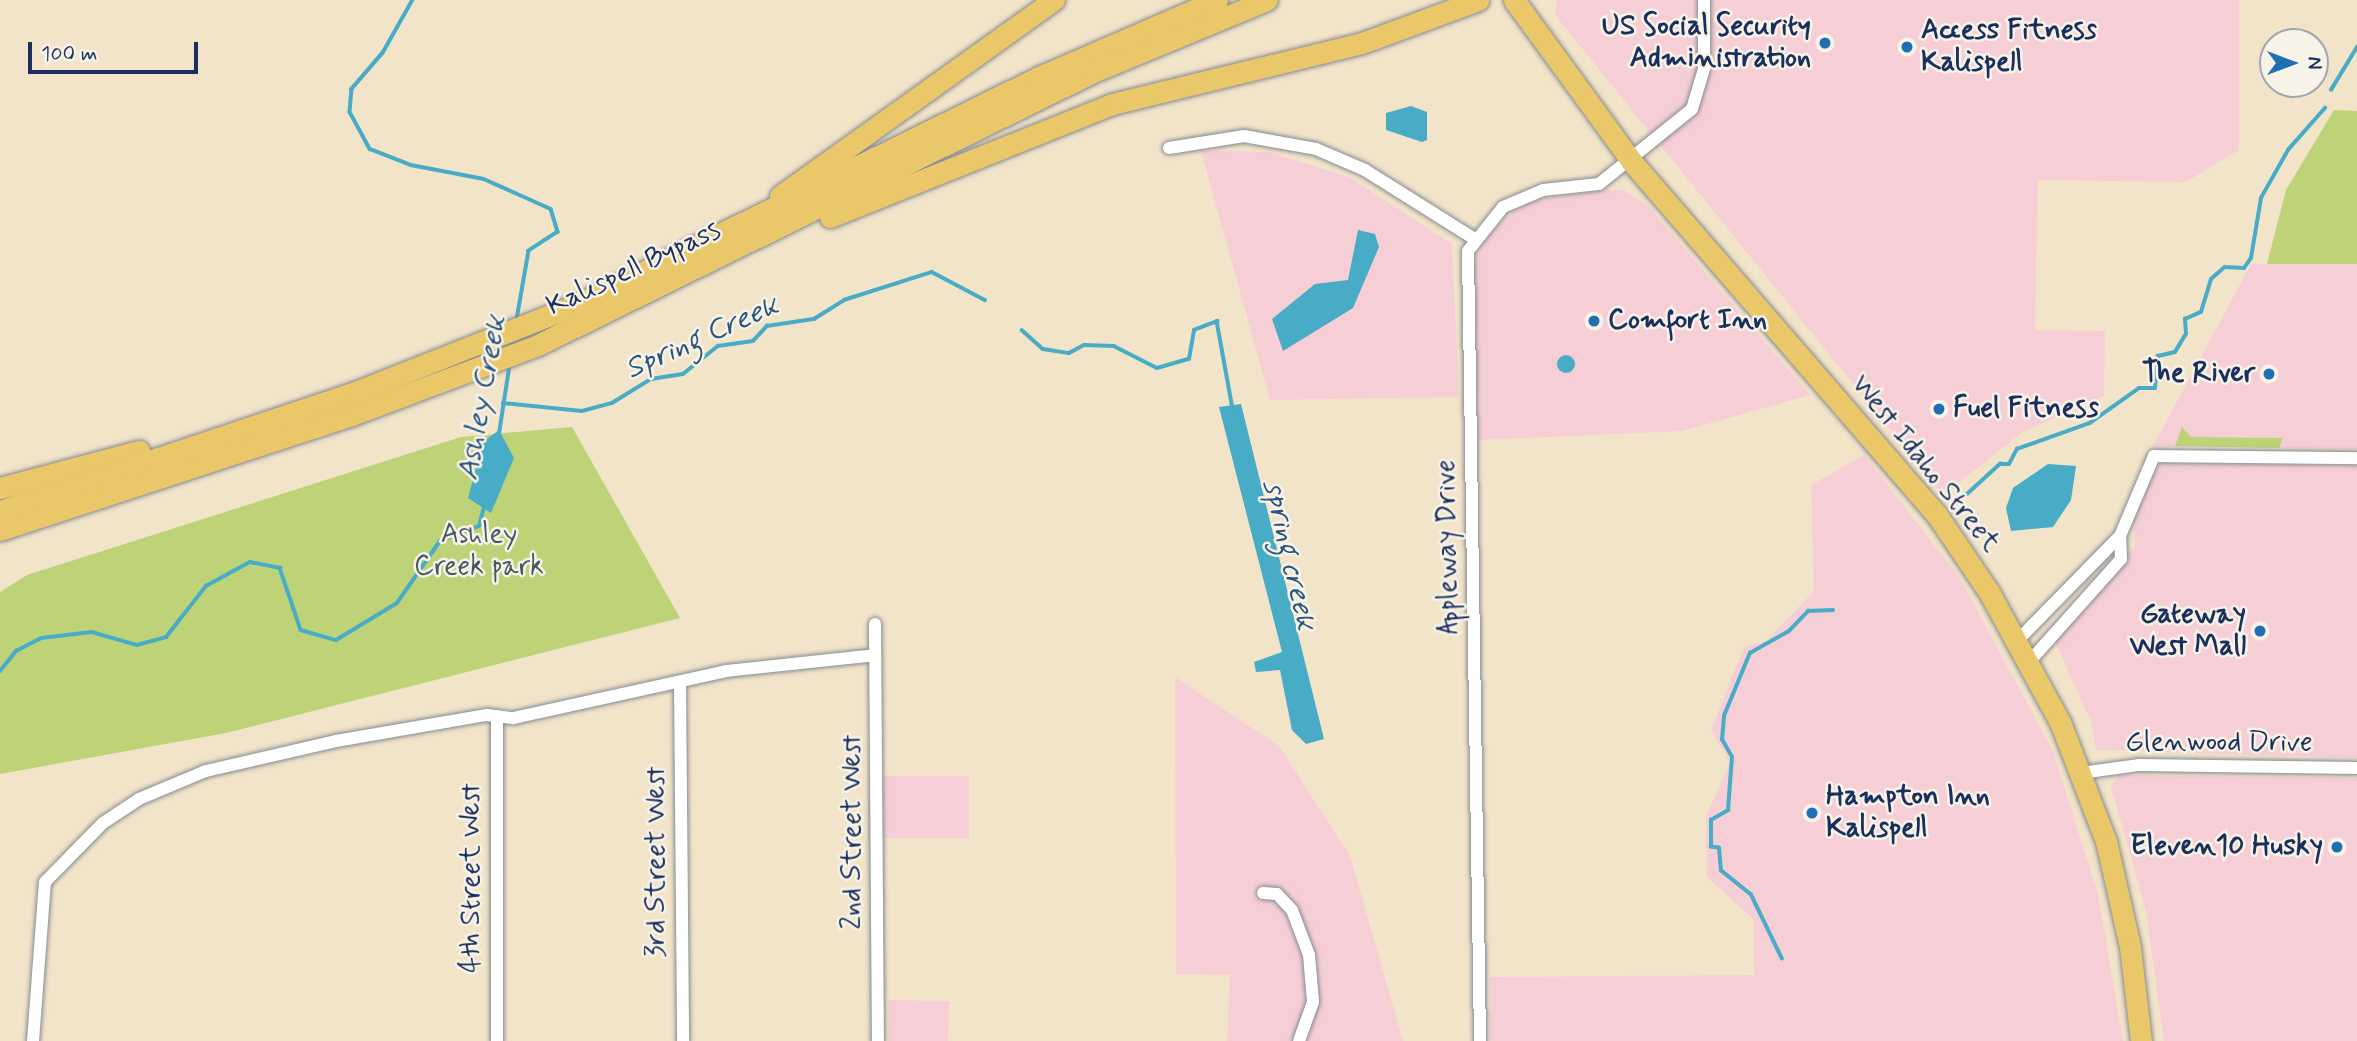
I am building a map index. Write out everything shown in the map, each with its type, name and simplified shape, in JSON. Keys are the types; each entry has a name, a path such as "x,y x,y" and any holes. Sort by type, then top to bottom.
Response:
{"highway":[{"path":"645,274 825,168 1054,0"},
{"name":"Kalispell Bypass","path":"0,511 317,404 540,320 645,274 1039,77 1217,0"},
{"name":"Kalispell Bypass","path":"0,530 235,453 538,345 743,248 1093,72 1267,0"},
{"path":"743,248 1112,104 1362,43 1478,0"},
{"name":"West Idaho Street","path":"1514,0 1632,162 1937,515 2017,641 2081,773 2121,900 2141,1041"},
{"path":"0,488 317,404"},
{"path":"0,545 235,453"}],"street":[{"path":"1169,148 1244,136 1315,149 1365,170 1473,238 1521,196 1599,184 1632,162 1692,109 1704,69 1704,0"},
{"name":"Appleway Drive","path":"1473,238 1465,309 1480,1041"},
{"path":"2017,641 2120,536 2154,456 2357,458"},
{"path":"2029,662 2121,559 2120,536"},
{"name":"2nd Street West","path":"876,624 878,1041"},
{"path":"33,1041 45,882 103,823 139,799 206,771 336,741 496,716 513,718 680,683 876,655"},
{"name":"3rd Street West","path":"680,683 683,1041"},
{"name":"4th Street West","path":"496,716 496,1041"},
{"name":"Glenwood Drive","path":"2081,773 2139,765 2357,768"},
{"path":"1263,893 1282,899 1305,939 1313,1002 1299,1041"}],"shaded area":[{"path":"1557,0 2239,0 2239,150 2186,182 2038,180 2035,330 2105,331 2104,396 2023,432 1943,495 1555,15"},
{"path":"1201,151 1270,152 1351,178 1452,244 1459,397 1270,400"},
{"path":"1604,190 1624,190 1648,206 1810,395 1682,431 1478,440 1473,270 1484,238 1526,201"},
{"path":"2251,264 2357,264 2357,449 2153,446"},
{"path":"1864,455 1959,577 2053,751 2098,894 2123,1041 1490,1041 1490,977 1754,975 1754,920 1707,877 1706,816 1730,762 1711,730 1744,647 1766,641 1814,591 1811,485"},
{"path":"2160,463 2357,465 2357,758 2096,750 2091,722 2055,642 2135,546 2134,516"},
{"path":"1175,677 1279,746 1350,856 1403,1041 1227,1041 1230,975 1176,974"},
{"path":"2119,775 2357,778 2357,1041 2164,1041 2146,911 2111,787"},
{"path":"868,776 969,776 969,838 868,838"},
{"path":"889,1000 949,1001 948,1041 888,1041"}],"green space":[{"path":"2334,110 2357,111 2357,264 2267,264 2286,190"},
{"name":"Ashley Creek park","path":"572,427 680,618 226,733 0,774 0,592 27,575 461,437"},
{"path":"2182,427 2191,437 2283,438 2279,448 2175,446"}],"water":[{"path":"1411,106 1427,112 1427,140 1422,142 1386,130 1386,113"},
{"path":"1358,230 1375,234 1379,247 1353,308 1283,351 1272,319 1315,284 1348,280"},
{"path":"1566,355 1572,358 1575,364 1572,370 1566,373 1560,370 1557,364 1560,358"},
{"path":"1241,404 1324,739 1306,744 1292,730 1280,670 1256,672 1254,662 1282,652 1219,407"},
{"path":"499,430 514,458 491,513 468,498 483,442"},
{"path":"2048,464 2076,466 2071,500 2053,527 2011,531 2006,508 2013,488"}],"waterway":[{"name":"Ashley Creek","path":"413,0 383,53 352,89 350,112 370,149 411,165 484,179 551,209 558,232 529,251 517,320"},
{"path":"2331,90 2357,47"},
{"name":"Spring Creek","path":"1967,494 2000,464 2009,464 2017,449 2090,423 2139,388 2155,388 2158,356 2175,352 2186,334 2185,319 2201,312 2211,279 2225,267 2244,268 2251,258 2261,198 2288,150 2325,108"},
{"name":"Spring Creek","path":"503,403 582,411 612,403 651,379 683,374 718,346 753,341 767,326 814,319 844,300 932,272 985,300"},
{"name":"Spring Creek","path":"1022,330 1043,349 1069,353 1084,345 1114,346 1157,368 1189,359 1194,330 1217,321 1233,409"},
{"name":"Ashley Creek","path":"499,434 510,362"},
{"name":"Ashley Creek","path":"0,671 16,651 41,638 92,632 137,645 166,637 206,586 250,562 280,568 301,630 336,640 397,603 440,541 479,526 484,507"},
{"name":"Spring Creek","path":"1782,959 1751,895 1721,871 1719,848 1711,847 1711,820 1728,810 1732,757 1722,740 1724,716 1750,653 1789,631 1808,611 1833,610"}],"place":[{"name":"US Social Security Administration","path":"1825,43"},
{"name":"Access Fitness Kalispell","path":"1907,47"},
{"name":"Comfort Inn","path":"1594,321"},
{"name":"The River","path":"2269,374"},
{"name":"Fuel Fitness","path":"1939,409"},
{"name":"Gateway West Mall","path":"2260,631"},
{"name":"Hampton Inn Kalispell","path":"1812,813"},
{"name":"Eleven10 Husky","path":"2337,847"}],"water label":[{"name":"spring creek","path":"1289,555"}]}
